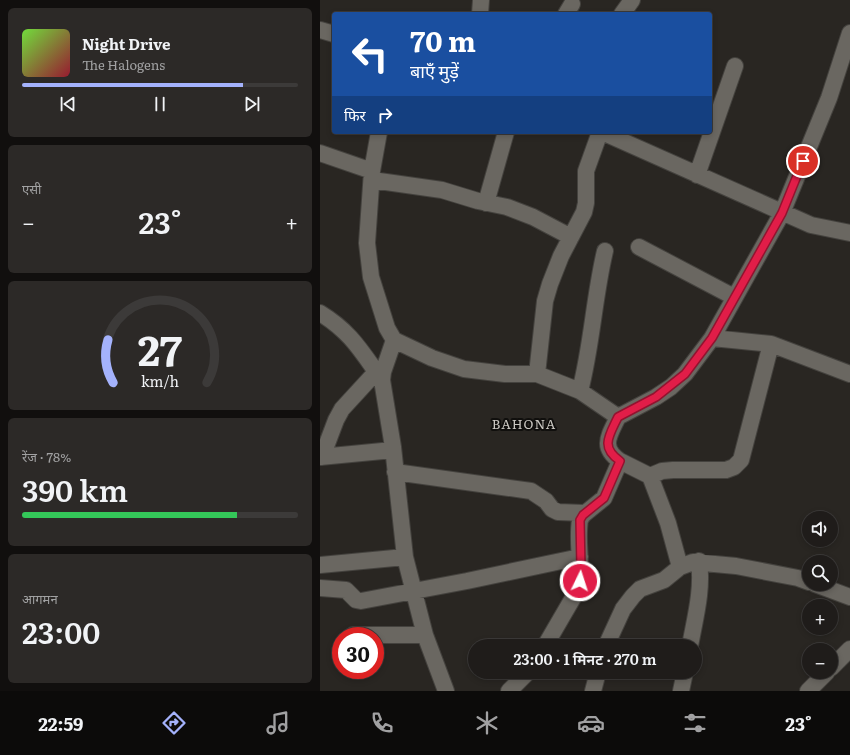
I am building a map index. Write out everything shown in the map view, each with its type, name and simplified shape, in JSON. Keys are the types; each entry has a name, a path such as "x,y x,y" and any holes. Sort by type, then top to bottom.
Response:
{"street":[{"path":"480,12 481,0"},
{"path":"623,12 632,0"},
{"path":"320,30 332,33"},
{"path":"680,567 668,523 650,476 620,461 612,455 608,450 608,444 618,417 656,397 671,387 685,374 712,338 782,213 829,98 850,33"},
{"path":"712,132 735,66"},
{"path":"379,134 372,176 367,243 371,277 387,328 394,340 432,358 464,370 505,374 537,374 580,391 618,417"},
{"path":"486,203 505,134"},
{"path":"537,374 545,302 550,284 570,237 584,212 586,202 586,171 600,134"},
{"path":"605,134 811,225 850,233"},
{"path":"697,175 711,134"},
{"path":"320,153 372,176 442,190 486,203 507,207 533,217 570,237"},
{"path":"639,247 734,297"},
{"path":"580,391 589,356 597,284 605,251"},
{"path":"320,313 338,324 353,339 379,376 393,450 405,557 425,635 446,691"},
{"path":"712,338 771,344 850,374"},
{"path":"393,450 321,457 342,409 379,376 394,340"},
{"path":"650,476 667,470 726,470 734,467 741,460 771,344"},
{"path":"549,639 576,591 581,568 580,520 584,513 604,498 620,461"},
{"path":"395,472 531,491 542,498 552,509 558,512 584,513"},
{"path":"405,557 324,564 324,588 346,590 358,601 467,581 580,557"},
{"path":"691,639 700,595 701,574 699,561"},
{"path":"609,639 623,609 633,596 646,586 664,580 680,567 693,562 699,561 736,566 802,579"},
{"path":"835,591 850,596"},
{"path":"384,635 425,635"},
{"path":"838,661 850,648"},
{"path":"509,691 521,679"},
{"path":"593,691 596,679"},
{"path":"681,691 684,679"},
{"path":"808,691 820,679"}],"district":[{"name":"BAHONA","path":"524,423"}],"route":[{"path":"580,581 580,520 589,509 604,498 608,492 620,461 608,450 610,436 618,417 656,397 671,387 685,374 712,338 782,213 803,161"}]}
